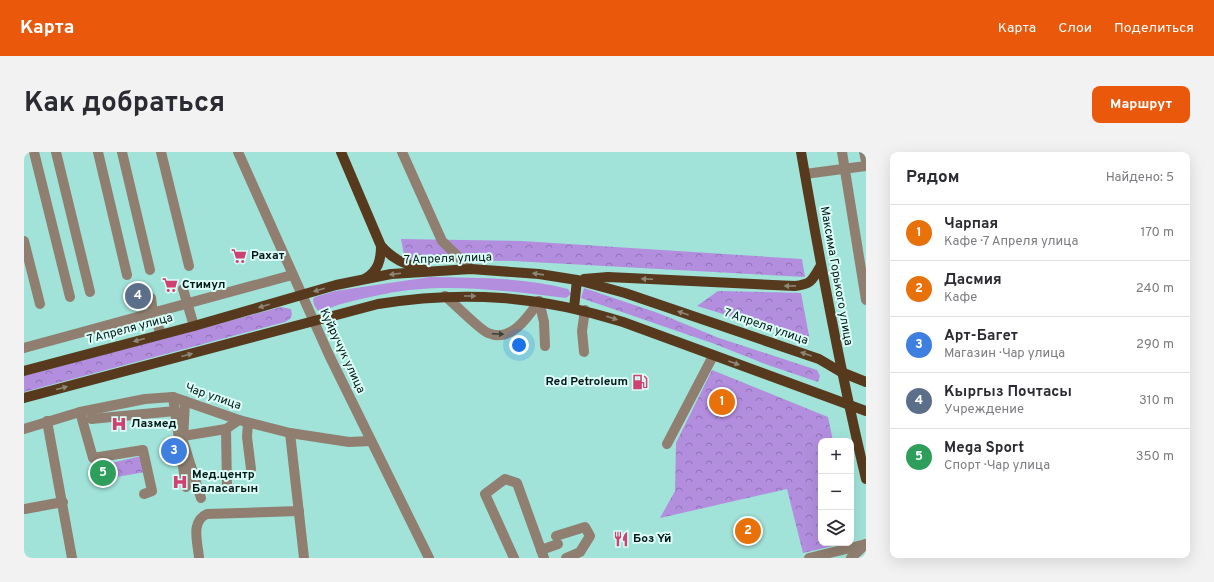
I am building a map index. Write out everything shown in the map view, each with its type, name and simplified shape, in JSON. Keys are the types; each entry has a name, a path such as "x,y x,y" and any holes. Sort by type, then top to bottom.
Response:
{"main road":[{"path":"341,152 381,246 393,258 403,264 441,270"},
{"name":"Максима Горького улица","path":"802,152 820,267 848,405 866,479"},
{"path":"364,279 377,269 380,262 381,246"},
{"path":"574,308 577,280 608,277 795,286 807,284 812,281 820,267"},
{"name":"7 Апреля улица","path":"24,371 194,326 336,285 364,279 441,270 471,269 539,274 577,280 625,293 819,359 841,372 866,382"},
{"path":"24,398 348,311 408,299 445,296 500,297 539,301 584,310 623,322 866,411"}],"street":[{"path":"34,152 70,297"},
{"path":"56,152 90,292"},
{"path":"98,152 127,275"},
{"path":"122,152 150,270"},
{"path":"161,152 189,266"},
{"name":"Куйручук улица","path":"238,152 292,275 371,441 429,558"},
{"path":"402,152 442,240 471,269"},
{"path":"842,152 863,266 866,300"},
{"path":"864,152 866,161"},
{"path":"805,174 866,166"},
{"path":"24,241 40,304"},
{"path":"24,348 292,275"},
{"path":"183,289 194,326"},
{"path":"445,296 488,333 503,335 513,331 525,321 539,301"},
{"path":"151,298 153,313 161,334"},
{"path":"539,301 544,322 545,346"},
{"path":"584,310 582,331 584,352"},
{"path":"667,444 713,356"},
{"path":"173,397 186,487"},
{"name":"Чар улица","path":"24,429 80,412 145,399 173,397 243,422 290,433 349,442 371,441"},
{"path":"185,401 183,441 200,498"},
{"path":"91,419 175,411"},
{"path":"80,412 93,458 143,450 152,491 144,494"},
{"path":"47,421 72,558"},
{"path":"183,436 226,429 243,422 247,437 251,469"},
{"path":"226,429 227,488"},
{"path":"290,433 304,558"},
{"path":"514,558 485,494 505,479 518,483 542,554 557,540 586,527 590,536 580,552 566,558"},
{"path":"25,509 63,502"},
{"path":"199,558 196,524 200,517 207,514 299,511"},
{"path":"809,558 866,544"},
{"path":"851,558 866,544"}],"green space":[{"path":"401,239 522,241 802,259 805,277 513,261 405,260"},
{"path":"430,277 482,278 534,282 568,289 571,294 566,298 468,288 429,288 375,296 341,304 321,311 318,311 314,305 313,299 315,297 335,291"},
{"path":"584,288 658,313 719,338 817,370 820,376 818,382 768,365 712,343 581,298"},
{"path":"718,291 801,293 810,341 697,306"},
{"path":"281,307 291,309 292,315 290,319 285,322 24,392 24,376"},
{"path":"712,370 828,417 832,438 818,438 818,546 832,546 803,553 787,489 660,518 675,491 676,443"},
{"path":"141,456 145,472 111,478 107,464"}],"place":[{"name":"Рахат","path":"239,256"},
{"name":"Стимул","path":"170,285"},
{"name":"Кыргыз Почтасы","path":"138,296"},
{"name":"Red Petroleum","path":"640,382"},
{"name":"Чарпая","path":"722,402"},
{"name":"Лазмед","path":"119,424"},
{"name":"Арт-Багет","path":"174,451"},
{"name":"Mega Sport","path":"103,473"},
{"name":"Мед.центр Баласагын","path":"180,482"},
{"name":"Дасмия","path":"748,531"},
{"name":"Боз Үй","path":"621,539"}]}
